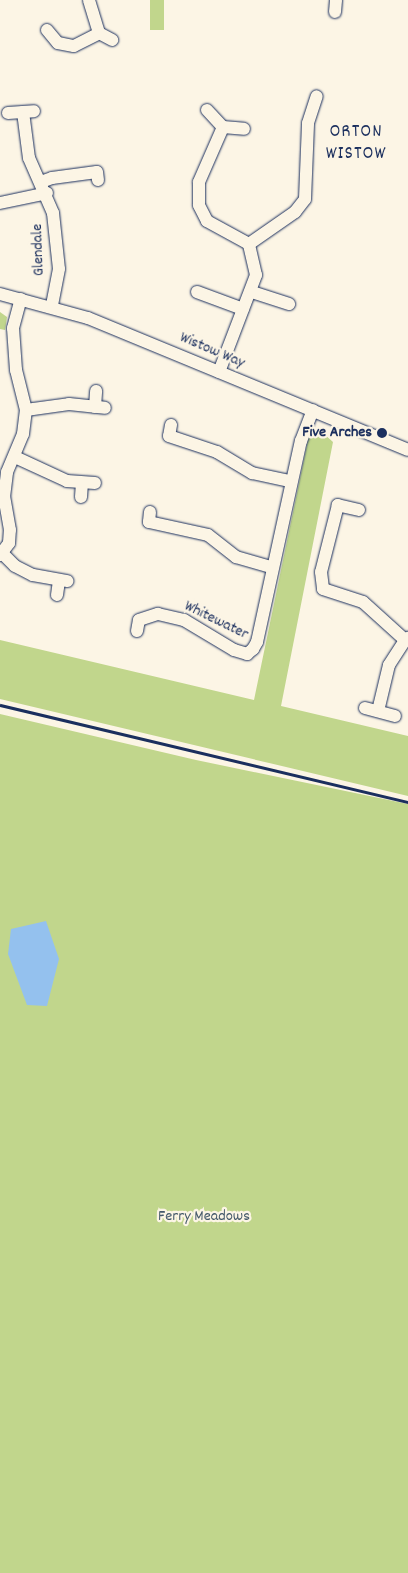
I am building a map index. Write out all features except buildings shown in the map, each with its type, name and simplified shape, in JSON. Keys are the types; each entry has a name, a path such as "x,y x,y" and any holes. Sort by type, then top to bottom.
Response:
{"street":[{"path":"89,0 99,33 112,40"},
{"path":"47,30 58,43 74,46 99,33"},
{"path":"249,244 295,212 305,199 308,124 317,96"},
{"path":"207,110 223,128 244,129"},
{"name":"Glendale","path":"8,113 29,112 29,158 44,188 53,213 59,268 52,306"},
{"path":"219,372 252,292 256,275 249,244 207,221 199,205 199,182 223,128"},
{"path":"0,203 44,188 52,178 97,172 98,180"},
{"path":"197,292 243,310"},
{"path":"252,292 289,304"},
{"name":"Wistow Way","path":"0,294 52,306 408,450"},
{"path":"21,299 13,328 16,370 26,410 15,457 7,472 4,491 10,530 9,543 1,554 15,566 33,575 63,581 57,595"},
{"path":"26,410 69,404 100,408 96,391"},
{"name":"Whitewater","path":"136,621 158,614 184,620 204,634 247,654 257,642 291,481 313,410"},
{"path":"169,435 217,452 252,473 291,481"},
{"path":"15,457 53,476 89,483 81,497"},
{"path":"358,510 338,505 321,572 323,588 363,602 406,639 389,665 378,711"},
{"path":"149,523 208,535 236,557 272,567"},
{"path":"365,708 395,716"}],"green space":[{"path":"150,0 164,0 164,30 150,30"},
{"path":"0,312 7,317 5,330 0,329"},
{"path":"323,433 333,442 281,706 408,736 408,796 0,699 0,640 254,700 309,435"},
{"name":"Ferry Meadows","path":"0,714 196,760 408,804 408,1573 0,1573"}],"water":[{"path":"46,921 59,959 47,1006 27,1005 8,954 11,929"}],"railway":[{"path":"0,705 408,802"}],"place":[{"name":"Five Arches","path":"382,433"}],"district":[{"name":"ORTON WISTOW","path":"356,144"}]}
